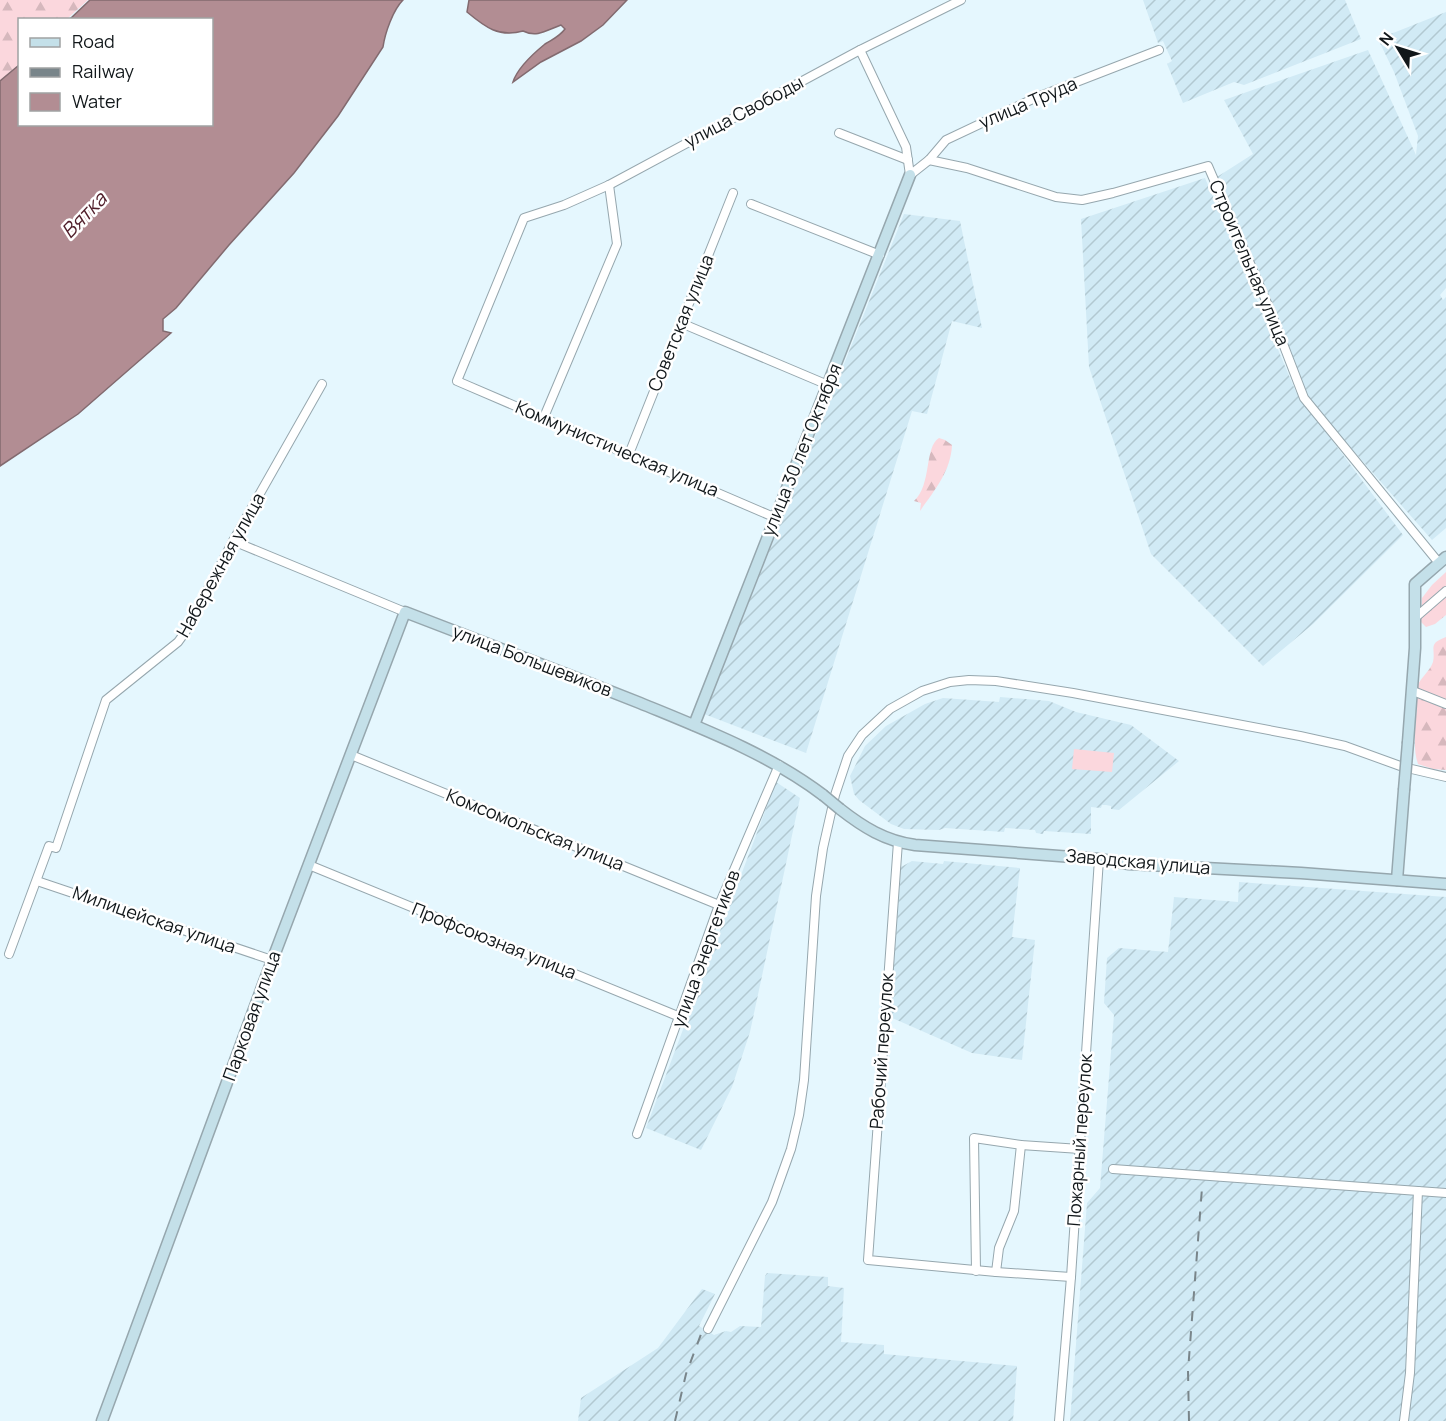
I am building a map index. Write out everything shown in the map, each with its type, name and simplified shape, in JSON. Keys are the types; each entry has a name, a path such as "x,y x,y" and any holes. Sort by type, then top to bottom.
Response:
{"street":[{"name":"улица Свободы","path":"457,381 524,218 564,205 609,185 860,50 961,0"},
{"path":"860,50 906,147 910,175"},
{"name":"улица Труда","path":"910,175 929,160 946,140 1035,98 1159,50"},
{"path":"839,133 908,160"},
{"name":"Строительная улица","path":"929,160 967,168 1056,197 1082,200 1208,166 1270,310 1304,398 1443,560"},
{"name":"улица 30 лет Октября","path":"694,725 910,175"},
{"path":"544,417 617,244 609,185"},
{"name":"Советская улица","path":"628,454 733,193"},
{"path":"752,204 880,255"},
{"path":"681,323 828,385"},
{"name":"Коммунистическая улица","path":"457,381 776,518"},
{"name":"Набережная улица","path":"9,954 49,846 56,848 106,700 178,642 192,622 233,541 322,384"},
{"name":"улица Большевиков","path":"233,541 405,612 694,725 779,765 840,809"},
{"path":"1397,880 1413,691 1415,584 1443,560"},
{"path":"1416,617 1446,591"},
{"name":"Парковая улица","path":"102,1421 272,960 405,612"},
{"path":"708,1329 768,1210 791,1149 804,1080 818,879 841,773 852,749 869,727 890,709 913,695 941,684 969,680 996,681 1073,693 1308,738 1345,746 1411,769 1446,777"},
{"path":"1413,691 1446,704"},
{"name":"Комсомольская улица","path":"351,755 719,905"},
{"name":"улица Энергетиков","path":"637,1134 719,905 779,765"},
{"name":"Заводская улица","path":"840,809 865,828 898,842 1099,859 1129,864 1301,873 1446,884"},
{"name":"Рабочий переулок","path":"898,842 867,1260 976,1270"},
{"name":"Пожарный переулок","path":"1059,1421 1099,859"},
{"name":"Профсоюзная улица","path":"309,865 680,1017"},
{"name":"Милицейская улица","path":"37,880 272,960"},
{"path":"1071,1277 976,1270 974,1138 1020,1145 1080,1149"},
{"path":"996,1272 999,1248 1014,1210 1020,1145"},
{"path":"1113,1169 1446,1193"},
{"path":"1404,1421 1410,1373 1418,1191"}],"shaded area":[{"path":"1143,0 1345,0 1361,39 1244,85 1234,82 1183,103 1167,64 1172,61 1163,41 1158,43"},
{"path":"1446,12 1446,288 1440,295 1443,300 1446,297 1446,528 1432,540 1307,398 1217,177 1253,154 1224,100 1368,50 1416,155 1418,136 1394,72 1378,39"},
{"path":"1205,178 1296,392 1403,535 1313,624 1263,666 1151,554 1089,367 1081,219"},
{"path":"904,214 960,221 982,328 952,321 927,414 912,411 806,753 704,714"},
{"path":"1000,697 1049,701 1076,712 1131,725 1179,761 1119,810 1111,809 1111,806 1106,805 1102,805 1101,808 1091,807 1091,834 1044,831 1043,834 1036,833 1035,830 1005,828 1004,832 945,828 939,830 904,829 891,824 854,794 850,776 865,746 886,726 925,704 943,698 999,702"},
{"path":"776,782 800,798 750,1032 732,1087 701,1150 646,1128"},
{"path":"912,861 943,864 944,861 1020,868 1012,937 1035,940 1022,1060 972,1053 890,1017 901,867"},
{"path":"1239,882 1446,897 1446,1421 1070,1421 1087,1203 1100,1188 1114,1015 1104,1003 1107,958 1119,948 1168,952 1174,897 1238,902"},
{"path":"767,1273 828,1277 828,1286 844,1288 841,1342 884,1345 884,1354 1017,1366 1013,1421 578,1421 581,1398 658,1348 702,1289 715,1294 699,1326 714,1335 726,1331 731,1332 740,1326 761,1327"}],"green space":[{"path":"0,0 88,0 68,18 18,18 18,65 0,81"},
{"path":"939,438 952,445 949,463 941,480 920,511 921,503 914,501 923,486 931,449"},
{"path":"1446,572 1446,615 1435,624 1426,627 1421,622 1422,598"},
{"path":"1446,637 1446,770 1418,764 1415,742 1416,690 1433,662 1434,644"},
{"path":"1074,749 1114,753 1112,772 1072,769"}],"water":[{"name":"Вятка","path":"90,0 403,0 390,22 383,47 338,116 294,173 176,308 163,319 163,331 171,333 78,414 0,466 0,81 18,66 18,126 213,126 213,18 71,18"},
{"path":"469,0 627,0 603,25 581,41 541,62 513,82 531,57 565,29 561,25 533,34 523,31 499,32 486,26 467,12"}],"railway":[{"path":"1189,1421 1188,1371 1202,1188"},
{"path":"675,1421 686,1374 703,1329"}]}
